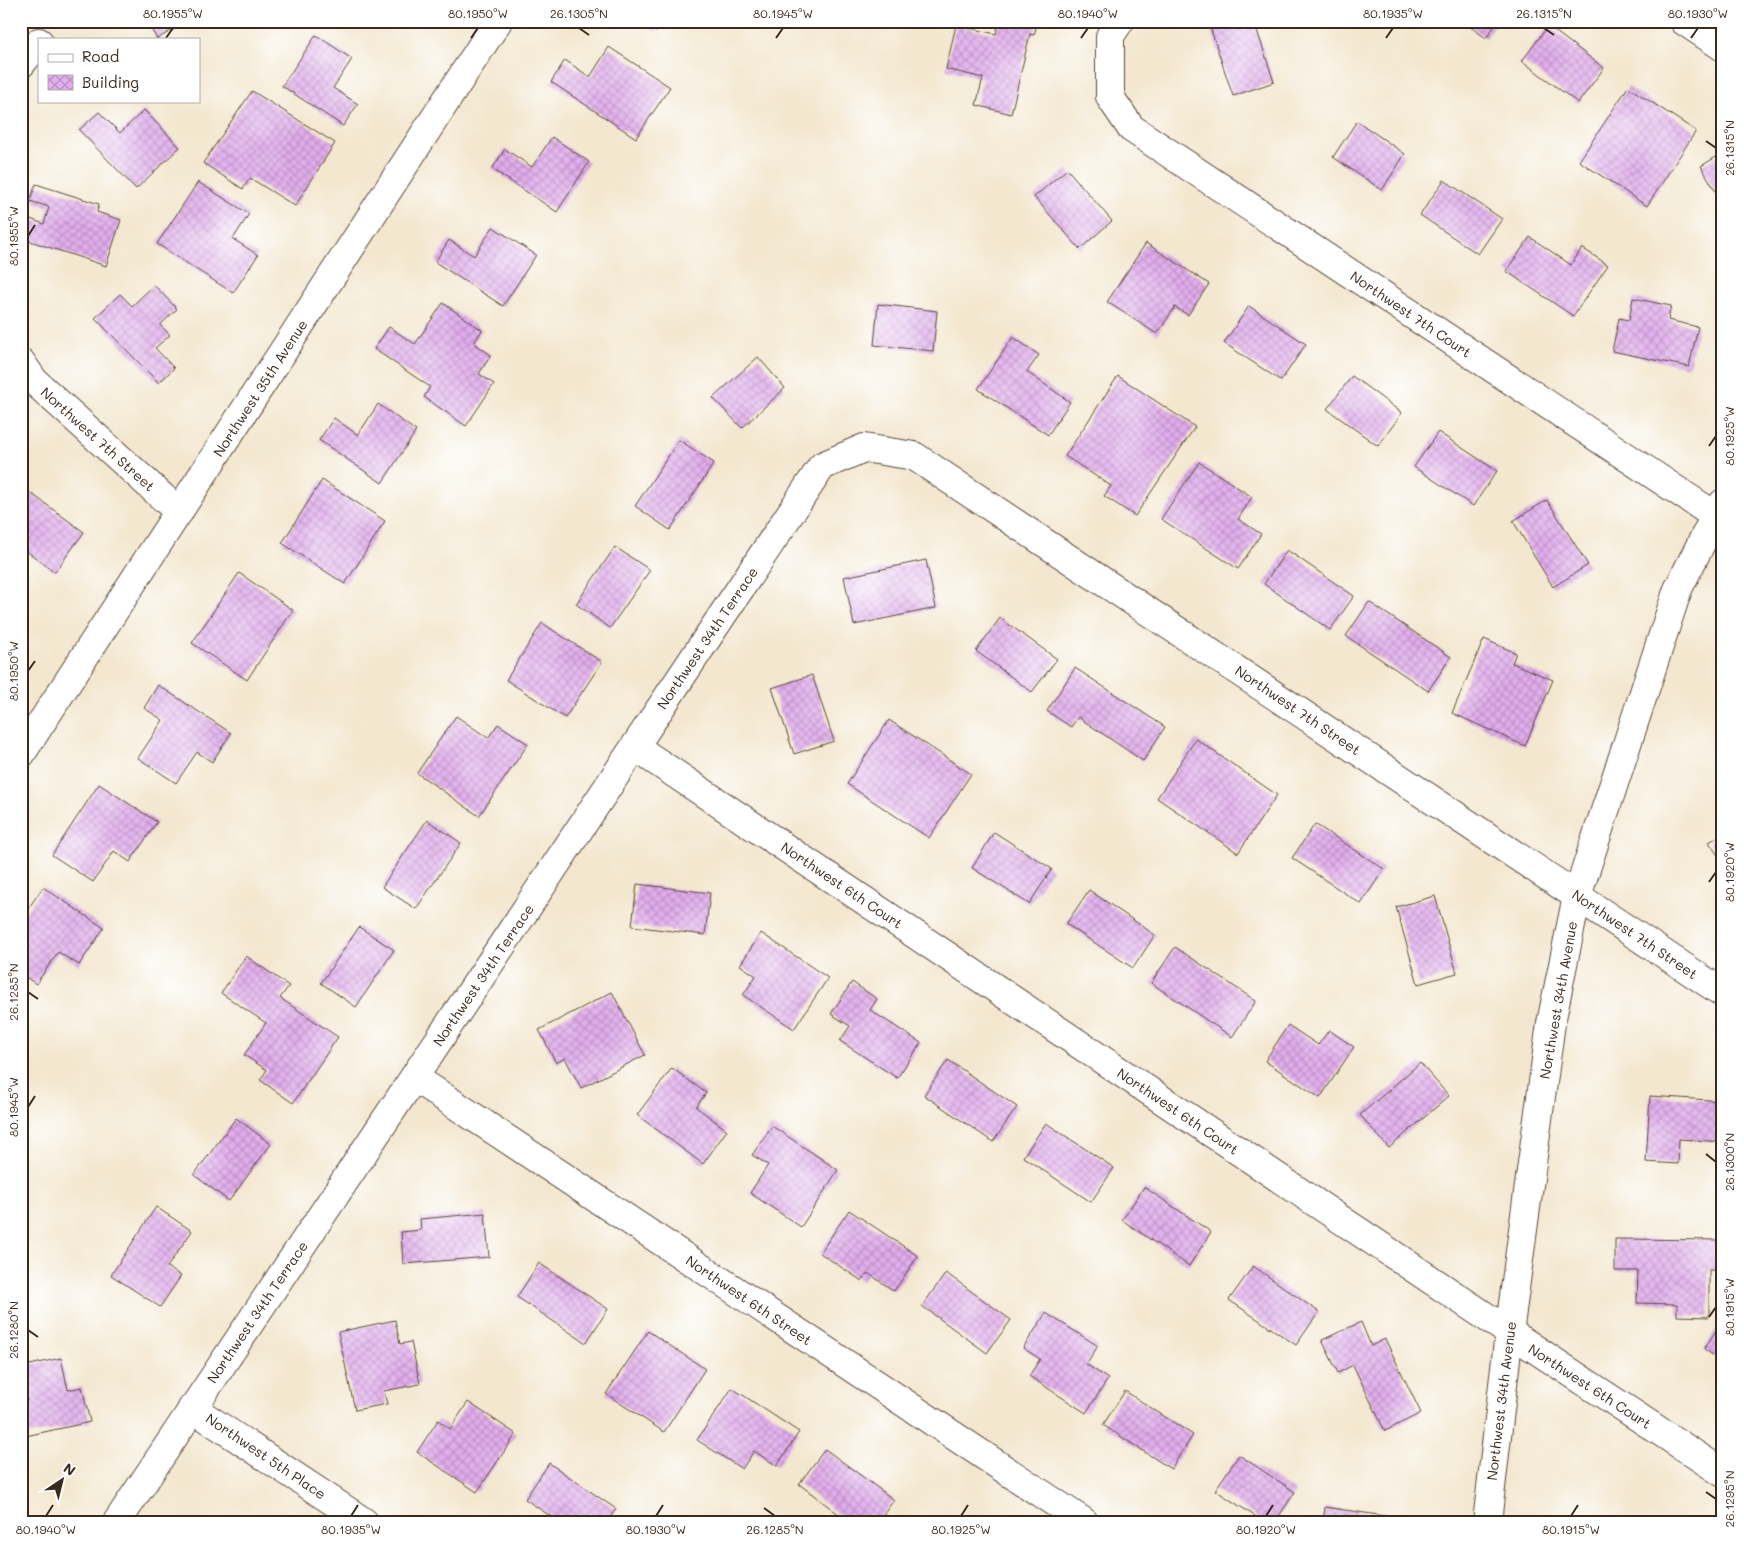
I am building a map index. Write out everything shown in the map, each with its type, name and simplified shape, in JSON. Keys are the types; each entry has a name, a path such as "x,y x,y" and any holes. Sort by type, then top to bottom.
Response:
{"street":[{"name":"Northwest 35th Avenue","path":"21,754 498,21"},
{"name":"Northwest 7th Court","path":"1120,21 1110,36 1110,97 1131,128 1720,513"},
{"path":"1684,21 1723,47"},
{"path":"21,64 38,43"},
{"name":"Northwest 7th Street","path":"21,362 34,381 179,512"},
{"name":"Northwest 7th Street","path":"864,448 914,456 1723,993"},
{"name":"Northwest 34th Terrace","path":"117,1522 822,466 864,448"},
{"name":"Northwest 34th Avenue","path":"1487,1522 1509,1332 1551,1023 1578,896 1678,589 1720,513"},
{"name":"Northwest 6th Court","path":"634,746 1509,1332 1723,1473"},
{"name":"Northwest 6th Street","path":"415,1078 1084,1522"},
{"name":"Northwest 5th Place","path":"192,1408 364,1522"}],"building":[{"path":"146,21 188,21 159,38 156,38"},
{"path":"641,21 663,21 656,32"},
{"path":"999,21 1038,21 1034,35 1030,34 1011,114 976,105 983,78 946,69 956,25 996,34"},
{"path":"1208,21 1254,21 1274,82 1233,96"},
{"path":"1462,21 1498,21 1486,38"},
{"path":"1548,26 1604,68 1578,103 1522,61"},
{"path":"316,35 352,59 333,88 358,104 343,126 282,86"},
{"path":"609,47 670,87 636,138 551,82 565,60 590,77"},
{"path":"1628,87 1696,131 1647,206 1579,161"},
{"path":"252,91 335,143 295,206 250,178 243,189 203,163"},
{"path":"144,110 180,147 136,189 79,130 99,112 120,133"},
{"path":"1357,121 1405,154 1382,190 1333,157"},
{"path":"552,137 589,162 557,212 492,169 505,149 532,167"},
{"path":"1723,153 1723,204 1701,166"},
{"path":"1067,169 1112,221 1080,249 1034,197"},
{"path":"1444,180 1502,219 1478,254 1420,215"},
{"path":"198,182 249,214 233,239 258,255 233,293 157,244"},
{"path":"36,184 99,204 97,212 121,220 106,266 21,238 22,216 44,224 49,207 30,201"},
{"path":"493,227 536,255 503,306 435,262 449,240 474,256"},
{"path":"1530,237 1571,265 1582,248 1608,265 1573,316 1506,271"},
{"path":"1146,243 1209,284 1188,315 1175,307 1157,334 1107,302"},
{"path":"154,285 177,309 160,325 170,335 155,348 174,368 159,383 95,318 120,294 132,306"},
{"path":"1633,298 1671,306 1668,320 1698,327 1689,367 1612,351 1619,318 1629,320"},
{"path":"443,303 482,330 474,343 491,355 479,374 494,384 466,426 424,397 430,387 374,349 389,327 415,344"},
{"path":"878,304 937,311 933,351 874,345"},
{"path":"1249,306 1306,344 1281,381 1224,343"},
{"path":"1013,337 1039,355 1027,372 1070,402 1048,435 978,389"},
{"path":"758,357 785,388 742,428 713,398"},
{"path":"1118,376 1195,427 1135,516 1104,496 1111,486 1065,456"},
{"path":"1352,376 1402,413 1378,446 1327,409"},
{"path":"378,404 416,431 382,483 319,440 334,418 358,435"},
{"path":"1438,432 1497,471 1473,506 1414,467"},
{"path":"679,440 714,463 670,530 635,506"},
{"path":"1199,462 1252,497 1238,519 1261,534 1238,569 1161,519"},
{"path":"322,480 385,521 345,584 282,543"},
{"path":"21,486 84,532 55,572 21,547"},
{"path":"1547,500 1588,565 1553,587 1513,521"},
{"path":"615,547 650,570 610,628 576,604"},
{"path":"1287,550 1354,596 1330,630 1264,584"},
{"path":"926,560 936,608 854,625 844,577"},
{"path":"239,573 293,610 247,680 192,643"},
{"path":"1369,602 1451,657 1428,691 1346,636"},
{"path":"1000,618 1057,659 1032,692 976,651"},
{"path":"542,623 602,662 565,718 506,680"},
{"path":"1484,639 1516,653 1512,663 1553,680 1525,746 1452,713"},
{"path":"1075,668 1165,727 1143,761 1078,717 1071,727 1047,711"},
{"path":"812,675 834,741 794,754 772,688"},
{"path":"158,685 231,733 212,762 197,752 176,783 138,758 163,720 144,708"},
{"path":"456,716 488,738 498,724 528,744 479,816 417,773"},
{"path":"889,720 971,774 929,838 847,784"},
{"path":"1196,739 1277,795 1238,853 1157,798"},
{"path":"99,784 157,822 130,862 114,851 93,882 52,855"},
{"path":"427,820 461,843 416,909 382,887"},
{"path":"1315,824 1384,869 1361,904 1292,858"},
{"path":"994,832 1052,869 1029,904 972,868"},
{"path":"1723,834 1723,863 1709,842"},
{"path":"637,884 710,893 705,935 632,926"},
{"path":"43,887 104,928 79,965 58,952 36,984 21,974 21,919"},
{"path":"1089,890 1155,935 1133,968 1066,924"},
{"path":"1435,896 1457,973 1418,984 1396,907"},
{"path":"359,927 394,950 356,1007 321,983"},
{"path":"761,933 828,978 794,1029 743,995 756,976 740,965"},
{"path":"1175,947 1256,1001 1232,1037 1151,983"},
{"path":"246,956 289,986 280,998 338,1037 293,1103 260,1080 267,1070 244,1055 266,1023 221,993"},
{"path":"852,982 877,999 870,1010 921,1043 897,1078 840,1041 850,1026 831,1014"},
{"path":"612,992 645,1055 581,1088 565,1058 556,1063 539,1030"},
{"path":"1288,1025 1318,1045 1329,1030 1354,1047 1320,1098 1265,1061"},
{"path":"948,1060 1017,1107 993,1142 924,1095"},
{"path":"1420,1063 1449,1096 1389,1148 1360,1115"},
{"path":"672,1068 706,1093 696,1107 727,1130 703,1164 637,1115"},
{"path":"1650,1096 1723,1101 1723,1142 1679,1139 1678,1164 1646,1162"},
{"path":"236,1118 271,1144 229,1201 194,1175"},
{"path":"1046,1123 1114,1168 1091,1202 1023,1157"},
{"path":"772,1126 838,1170 801,1227 750,1193 768,1165 752,1155"},
{"path":"1144,1187 1211,1232 1189,1266 1122,1220"},
{"path":"156,1207 192,1231 167,1267 181,1276 160,1307 111,1275"},
{"path":"849,1210 918,1256 894,1291 868,1273 862,1281 820,1253"},
{"path":"485,1213 489,1257 403,1264 401,1232 421,1230 420,1219"},
{"path":"1615,1239 1723,1240 1723,1270 1709,1270 1709,1317 1677,1316 1677,1304 1637,1303 1638,1271 1615,1271"},
{"path":"539,1263 608,1309 586,1343 517,1297"},
{"path":"1253,1266 1319,1312 1296,1345 1229,1300"},
{"path":"946,1273 1011,1320 987,1353 922,1306"},
{"path":"1046,1313 1098,1346 1086,1364 1108,1379 1086,1413 1029,1376 1040,1359 1023,1348"},
{"path":"395,1320 400,1344 411,1342 420,1384 384,1391 387,1404 355,1410 338,1332"},
{"path":"1723,1320 1723,1362 1704,1349"},
{"path":"1361,1322 1371,1346 1385,1339 1421,1413 1385,1431 1353,1365 1338,1373 1322,1340"},
{"path":"648,1331 705,1369 664,1432 606,1394"},
{"path":"61,1358 68,1390 82,1387 90,1422 21,1437 21,1402 27,1401 21,1367"},
{"path":"732,1388 799,1432 777,1466 754,1451 742,1469 697,1440"},
{"path":"1125,1391 1193,1435 1171,1469 1103,1425"},
{"path":"468,1402 516,1434 477,1492 417,1452 438,1420 450,1429"},
{"path":"825,1449 894,1500 878,1522 849,1522 799,1484"},
{"path":"1239,1455 1295,1492 1275,1522 1264,1522 1215,1490"},
{"path":"549,1463 616,1509 607,1522 559,1522 525,1499"},
{"path":"1325,1507 1405,1519 1405,1522 1323,1522"},
{"path":"929,1516 937,1522 925,1522"},
{"path":"1588,1518 1609,1521 1609,1522 1588,1522"}]}
